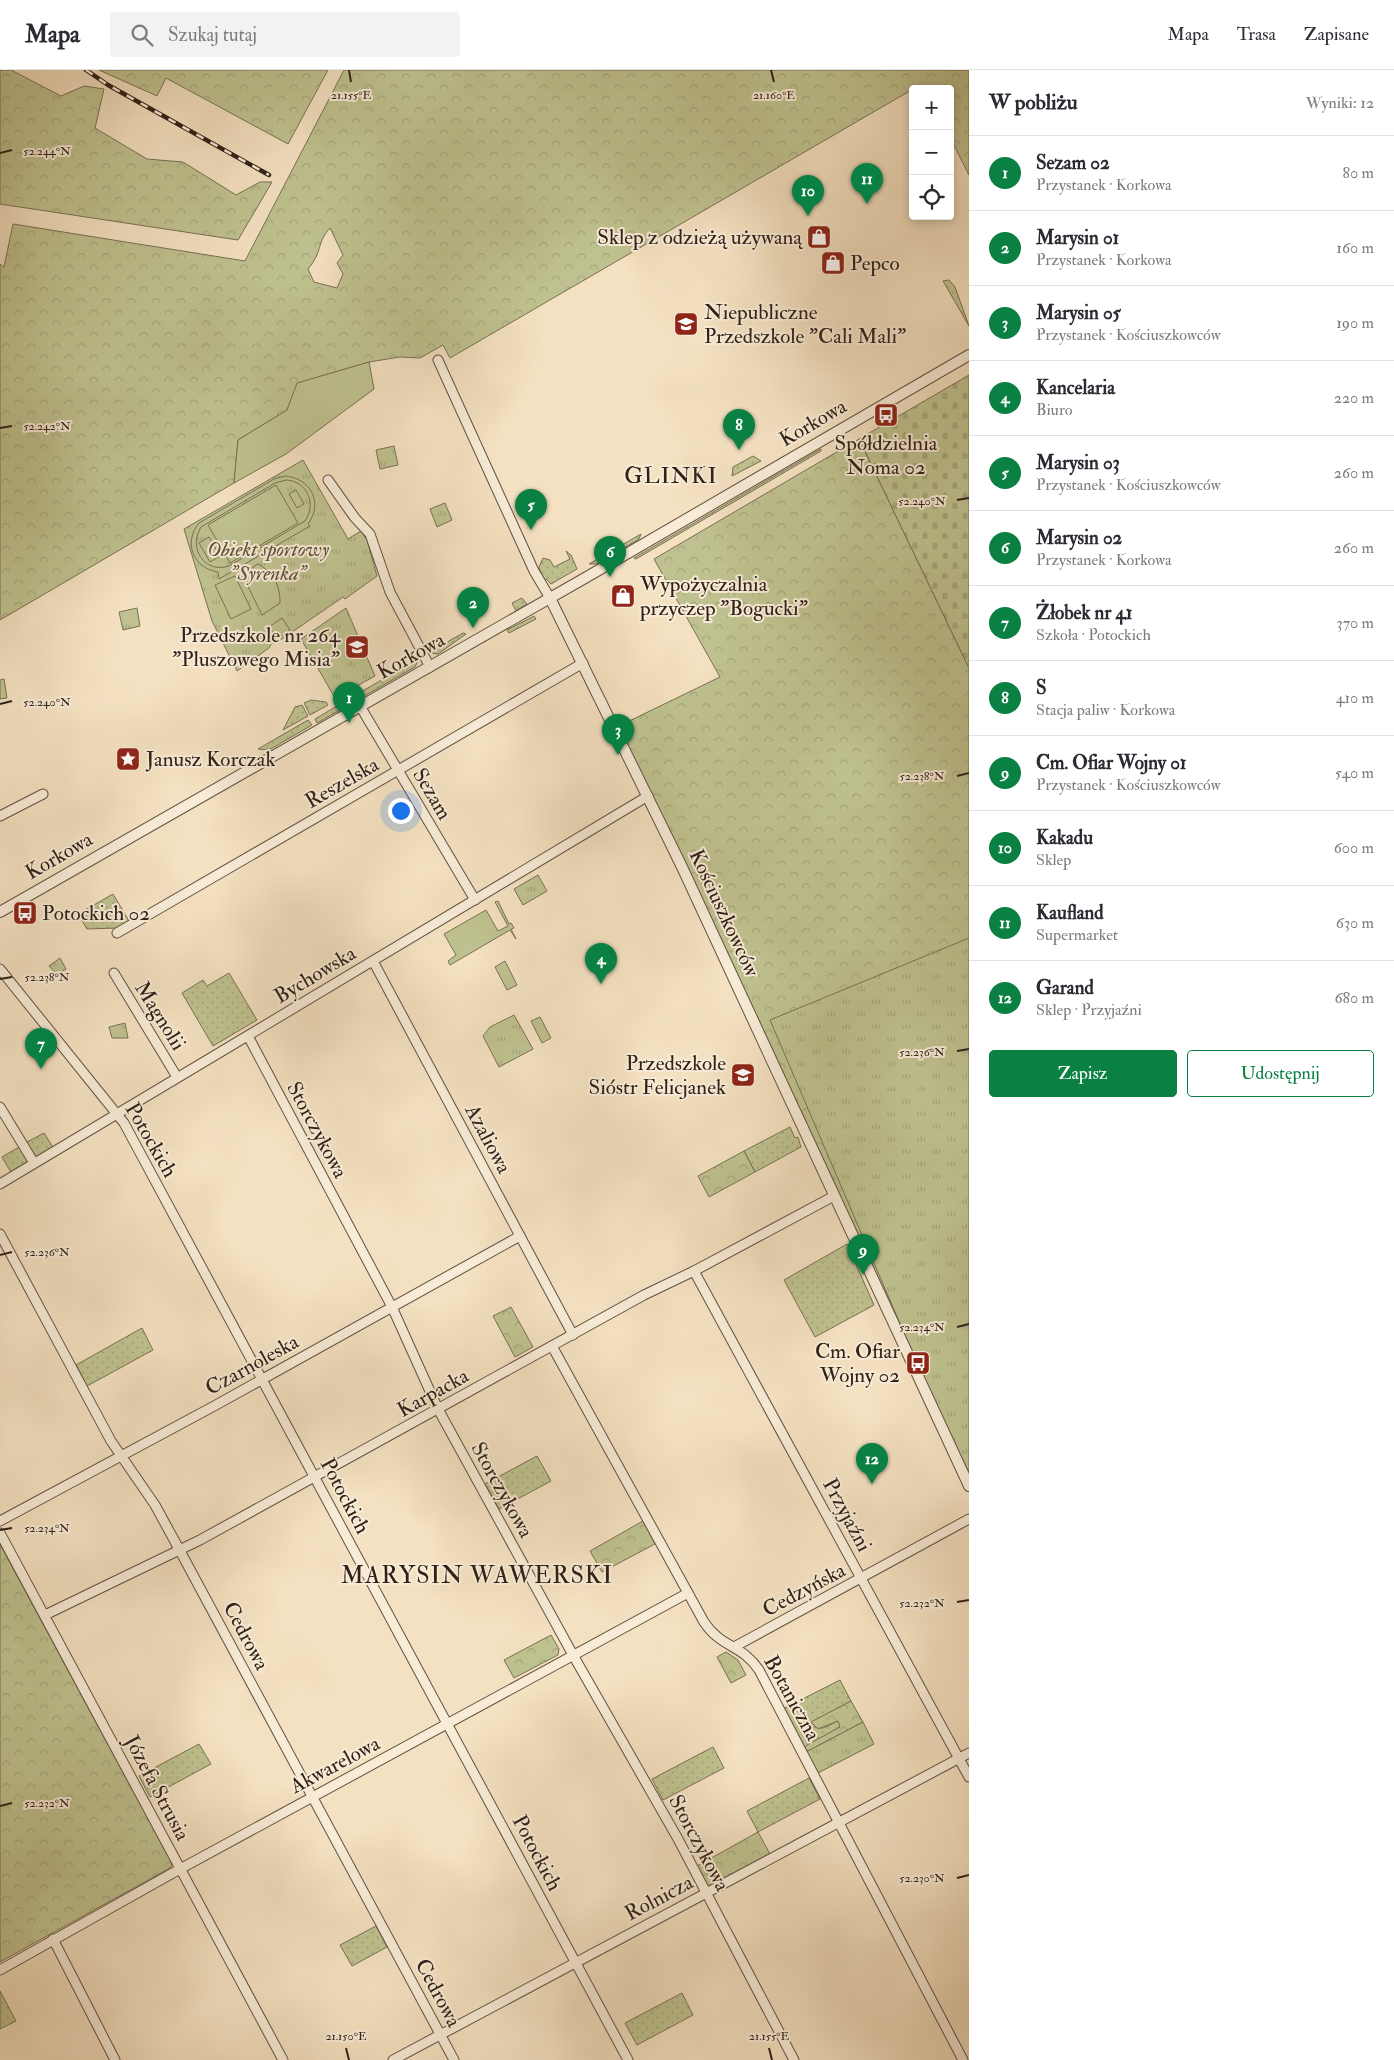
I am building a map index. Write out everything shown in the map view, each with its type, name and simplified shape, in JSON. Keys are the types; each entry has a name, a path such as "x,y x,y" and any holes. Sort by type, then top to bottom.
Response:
{"street":[{"name":"Korkowa","path":"0,912 430,667 969,355"},
{"name":"Kościuszkowców","path":"438,360 534,571 583,663 648,796 969,1486"},
{"path":"328,480 355,518 370,534 390,592 430,667"},
{"name":"Reszelska","path":"117,933 583,663"},
{"name":"Sezam","path":"360,706 475,900"},
{"path":"0,816 43,794"},
{"name":"Bychowska","path":"0,1184 648,796"},
{"name":"Azaliowa","path":"373,961 573,1335"},
{"name":"Potockich","path":"0,969 117,1113 316,1477 628,2060"},
{"name":"Magnolii","path":"114,973 177,1077"},
{"name":"Storczykowa","path":"248,1036 392,1307 438,1410 573,1655 628,1748 794,2060"},
{"path":"0,1107 34,1164"},
{"name":"Karpacka","path":"45,1615 200,1540 644,1295 694,1271 834,1196"},
{"name":"Cedrowa","path":"0,1234 120,1456 155,1505 454,2060"},
{"name":"Czarnoleska","path":"0,1521 520,1236"},
{"name":"Przyjaźni","path":"694,1271 969,1777"},
{"name":"Botaniczna","path":"552,1346 688,1593 715,1637 734,1647 753,1661 759,1670 963,2060"},
{"name":"Cedzyńska","path":"734,1647 969,1519"},
{"name":"Józefa Strusia","path":"0,1532 283,2060"},
{"name":"Akwarelowa","path":"0,1970 180,1869 688,1593"},
{"name":"Rolnicza","path":"393,2060 969,1753"},
{"path":"53,1939 116,2060"}],"green space":[{"path":"0,70 11,70 61,96 84,86 104,89 95,128 147,159 183,162 236,195 260,182 272,182 238,240 0,204"},
{"path":"99,70 328,70 288,144 166,78 157,96"},
{"path":"344,70 969,70 969,175 954,145 954,85 909,85 909,91 450,358 443,345 420,358 400,357 369,362 298,383 287,410 238,440 234,483 0,620 0,264 4,267 13,224 245,261","holes":["330,228 343,255 337,263 343,274 337,288 314,282 308,269 316,258 323,238"]},
{"path":"949,280 955,287 969,326 943,281"},
{"path":"369,362 374,389 286,454 234,483 238,440 287,410 297,383"},
{"path":"969,375 969,668 859,439"},
{"path":"859,439 969,668 969,1325 913,1354 619,726 720,677 654,559"},
{"path":"394,446 398,465 380,469 376,450"},
{"path":"821,449 821,451 636,559 634,558"},
{"path":"753,456 761,461 732,476 733,467"},
{"name":"Obiekt sportowy \"Syrenka\"","path":"303,460 348,539 361,531 367,540 377,576 345,599 343,597 276,643 272,643 269,648 237,671 212,621 184,529"},
{"path":"285,476 294,478 301,481 312,492 315,508 308,524 310,526 219,579 218,572 209,570 202,565 193,553 191,546 194,530 199,523 274,479","holes":["286,480 300,484 308,494 310,508 305,521 229,566 212,566 206,563 201,557 196,543 201,527 275,483"]},
{"path":"276,485 298,523 230,563 208,525"},
{"path":"296,490 304,504 297,508 289,494"},
{"path":"445,503 452,520 437,527 430,509"},
{"path":"641,534 639,539 597,564 589,564"},
{"path":"209,537 220,556 210,562 199,543"},
{"path":"566,551 571,555 577,569 551,584 546,579 543,580 539,567 543,558 550,560 554,567 570,559"},
{"path":"258,564 268,571 275,580 280,597 280,603 262,615 242,574"},
{"path":"235,576 251,609 231,619 215,585"},
{"path":"522,598 527,604 516,611 512,603"},
{"path":"137,608 140,626 123,630 119,612"},
{"path":"346,608 375,676 335,698 301,639"},
{"path":"534,616 536,619 509,633 507,630"},
{"path":"282,618 290,630 277,639 269,627"},
{"path":"463,633 466,634 438,654 428,653"},
{"path":"419,658 415,667 317,723 315,719"},
{"path":"4,679 7,698 0,699 0,680"},
{"path":"311,700 326,702 328,705 310,715 304,703"},
{"path":"302,705 308,716 283,730 295,707"},
{"path":"308,720 312,725 269,750 258,749"},
{"path":"538,875 547,891 523,905 514,889"},
{"path":"113,894 129,921 118,928 87,929 78,914"},
{"path":"498,901 509,924 511,923 514,928 511,929 516,939 510,930 450,965 448,961 456,955 444,934 486,910 498,931 508,926 495,902"},
{"path":"969,938 969,1473 913,1354 770,1020"},
{"path":"60,958 66,969 57,975 49,966"},
{"path":"505,961 517,985 507,990 495,967"},
{"path":"229,973 257,1020 213,1046 182,993 203,980 207,986"},
{"path":"514,1015 533,1049 499,1067 483,1036 490,1027"},
{"path":"540,1017 551,1038 542,1043 531,1021"},
{"path":"125,1023 128,1038 112,1038 109,1027"},
{"path":"790,1127 795,1138 798,1137 801,1147 755,1172 744,1151"},
{"path":"44,1133 54,1149 39,1158 33,1157 25,1143"},
{"path":"21,1146 29,1163 12,1174 2,1157"},
{"path":"744,1151 755,1172 709,1197 698,1176"},
{"path":"847,1244 874,1305 815,1337 784,1280"},
{"path":"511,1307 533,1347 515,1357 493,1316"},
{"path":"142,1328 153,1350 87,1386 76,1365"},
{"path":"537,1456 551,1481 499,1509 485,1484"},
{"path":"643,1521 655,1544 602,1572 590,1551"},
{"path":"0,1544 172,1863 171,1867 161,1873 0,1962"},
{"path":"551,1635 559,1649 558,1655 514,1678 504,1660"},
{"path":"726,1652 738,1660 746,1675 731,1683 717,1657"},
{"path":"840,1680 851,1701 811,1723 814,1727 823,1728 838,1721 840,1727 804,1748 783,1709"},
{"path":"851,1701 863,1722 806,1752 804,1748 807,1745 840,1727 838,1721 818,1729 811,1722"},
{"path":"863,1722 874,1744 818,1773 806,1752"},
{"path":"199,1744 211,1764 150,1797 139,1776"},
{"path":"713,1747 724,1768 663,1800 652,1779"},
{"path":"809,1778 820,1799 758,1832 747,1811"},
{"path":"758,1832 770,1854 708,1887 697,1866"},
{"path":"376,1926 387,1947 352,1966 340,1945"},
{"path":"0,1991 16,2021 0,2029"},
{"path":"682,1993 693,2015 637,2045 625,2023"}],"railway":[{"path":"86,70 108,85 269,175"}],"place":[{"name":"Kaufland","path":"867,204"},
{"name":"Kakadu","path":"808,216"},
{"name":"Sklep z odzieżą używaną","path":"819,237"},
{"name":"Pepco","path":"833,263"},
{"name":"Niepubliczne Przedszkole \"Cali Mali\"","path":"686,324"},
{"name":"Spółdzielnia Noma 02","path":"886,415"},
{"name":"S","path":"739,450"},
{"name":"Marysin 03","path":"531,530"},
{"name":"Marysin 02","path":"610,577"},
{"name":"Wypożyczalnia przyczep \"Bogucki\"","path":"623,596"},
{"name":"Marysin 01","path":"473,628"},
{"name":"Przedszkole nr 264 \"Pluszowego Misia\"","path":"357,647"},
{"name":"Sezam 02","path":"349,723"},
{"name":"Marysin 05","path":"618,755"},
{"name":"Janusz Korczak","path":"128,759"},
{"name":"Potockich 02","path":"25,913"},
{"name":"Kancelaria","path":"601,984"},
{"name":"Żłobek nr 41","path":"41,1069"},
{"name":"Przedszkole Sióstr Felicjanek","path":"743,1075"},
{"name":"Cm. Ofiar Wojny 01","path":"863,1275"},
{"name":"Cm. Ofiar Wojny 02","path":"918,1363"},
{"name":"Garand","path":"872,1484"}],"district":[{"name":"GLINKI","path":"671,476"},
{"name":"MARYSIN WAWERSKI","path":"477,1575"}]}
